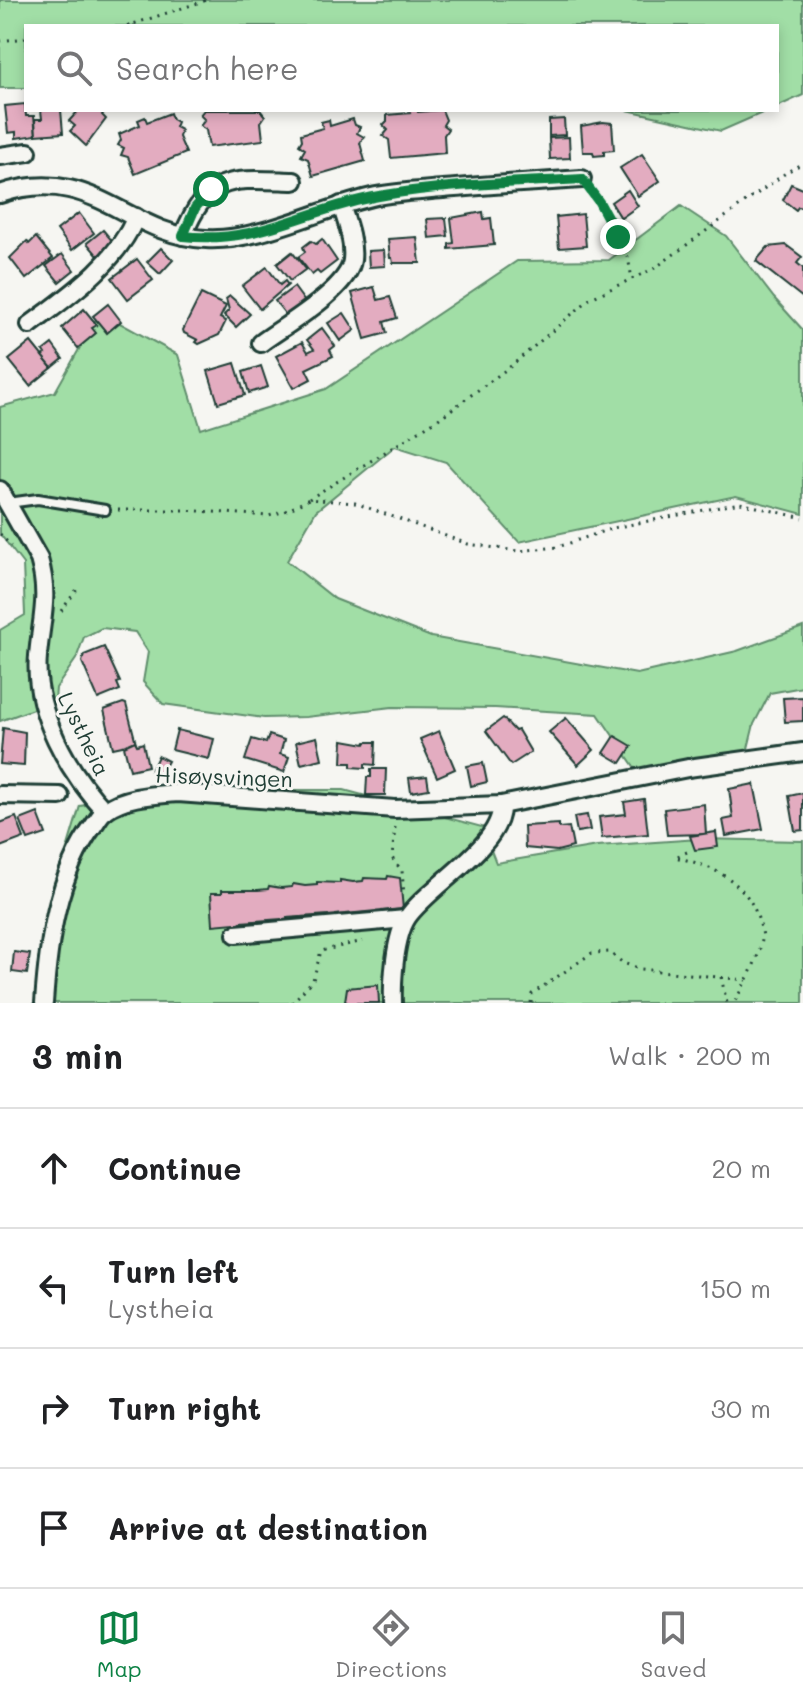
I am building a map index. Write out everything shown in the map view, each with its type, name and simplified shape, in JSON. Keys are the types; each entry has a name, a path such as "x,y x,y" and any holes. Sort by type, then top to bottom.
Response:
{"street":[{"path":"0,156 28,152"},
{"path":"0,194 19,188 57,186 98,196 158,229 208,239 235,238 379,196 582,179"},
{"path":"183,236 195,208 211,189 250,180 294,181"},
{"path":"261,343 336,288 352,264 352,240 341,205"},
{"path":"30,325 75,291 117,251 136,217"},
{"name":"Lystheia","path":"4,496 43,572 46,606 37,659 39,692 67,758 85,789 105,811"},
{"name":"Hisøysvingen","path":"105,811 142,797 178,793 395,809 501,805 688,768 803,752"},
{"path":"0,795 60,796"},
{"path":"393,1003 392,987 398,947 406,919 488,838 502,812 501,805"},
{"path":"44,1003 47,955 67,873 87,834 105,811"},
{"path":"236,934 406,919"}],"lane":[{"path":"4,496 105,510"}],"path":[{"path":"133,24 207,0"},
{"path":"0,41 24,38"},
{"path":"105,510 184,510 269,516 288,510 437,420 511,366 591,298 655,268 803,163"},
{"path":"582,179 599,202 628,257 632,279"},
{"path":"309,499 355,503 468,544 518,551 558,547 613,528 740,503 803,518"},
{"path":"395,809 392,858 402,871 406,919"},
{"path":"687,852 675,857 706,864 729,876 755,906 763,937 734,1003"},
{"path":"292,1003 313,980 321,951 373,939"},
{"path":"531,1003 532,994 592,953 609,952 623,963 641,969 746,980"},
{"path":"721,977 727,1003"}],"green space":[{"path":"0,0 803,0 803,95 779,106 779,24 24,24 24,88 0,88"},
{"path":"636,112 764,112 721,131"},
{"path":"681,206 726,236 803,330 803,514 736,496 519,542 446,462 395,446 316,511 287,561 335,599 431,637 637,674 737,651 803,627 803,687 770,693 754,724 745,761 644,781 598,714 495,708 392,707 306,717 264,718 163,704 143,682 148,652 135,632 102,628 84,637 76,659 56,688 55,701 0,721 0,630 25,615 23,564 0,534 0,407 55,392 100,312 178,355 201,429 326,389 517,261 609,260"},
{"path":"173,790 344,790 482,827 496,863 597,846 699,839 803,841 803,1003 36,1003 50,906 80,806"}],"building":[{"path":"24,104 26,116 34,116 36,135 16,138 16,132 8,133 5,106"},
{"path":"41,112 61,112 63,133 36,135 35,119 42,119"},
{"path":"77,112 104,112 102,115 106,119 86,146 70,131 75,126 69,121"},
{"path":"202,112 262,112 265,116 261,122 263,140 209,147 206,130 200,126 205,120 200,115"},
{"path":"443,112 446,120 443,125 448,129 444,135 445,153 391,158 389,140 383,136 388,130 383,125 387,115"},
{"path":"170,113 177,122 175,127 181,130 179,137 186,153 135,174 128,157 121,155 124,148 118,145 121,140 119,134 140,125 138,120 145,117 147,122"},
{"path":"353,119 355,125 360,127 357,133 364,137 360,143 365,161 313,176 308,159 301,156 305,149 299,145 301,134 323,128 321,122 329,120 330,126"},
{"path":"564,119 565,135 549,136 549,120"},
{"path":"612,123 614,150 594,156 593,152 583,152 581,126"},
{"path":"569,137 570,158 550,159 549,138"},
{"path":"642,154 660,181 638,196 620,168"},
{"path":"791,184 803,189 803,208 796,210 783,200"},
{"path":"628,190 638,206 621,218 611,202"},
{"path":"483,212 484,219 491,218 494,245 449,249 449,244 454,243 451,218"},
{"path":"79,213 94,233 72,250 57,230"},
{"path":"583,214 586,246 559,248 556,217"},
{"path":"446,218 448,236 429,238 427,219"},
{"path":"103,230 114,243 98,256 87,243"},
{"path":"36,237 53,258 26,279 10,258 27,241 29,244"},
{"path":"417,237 420,263 393,263 388,239"},
{"path":"322,239 337,261 320,274 317,271 312,275 298,257 305,252 303,247 311,241 316,244"},
{"path":"786,245 802,257 797,263 803,268 803,298 756,261 768,247"},
{"path":"161,248 173,260 160,274 147,262"},
{"path":"384,250 385,266 369,267 368,251"},
{"path":"292,252 306,269 290,281 277,264"},
{"path":"62,254 74,270 59,282 46,266"},
{"path":"137,259 153,280 128,299 112,278"},
{"path":"267,267 280,285 285,281 288,285 260,309 242,286"},
{"path":"294,287 305,302 287,316 275,301"},
{"path":"374,287 378,300 390,297 397,318 384,322 387,333 365,339 352,293"},
{"path":"201,294 226,306 220,318 226,321 219,335 199,344 183,330"},
{"path":"230,296 250,314 236,327 224,315 229,310 226,299"},
{"path":"108,304 121,321 107,333 93,316"},
{"path":"84,309 97,325 92,328 96,333 78,348 62,328"},
{"path":"344,313 355,330 340,341 328,323"},
{"path":"322,328 335,346 330,350 333,356 306,369 311,379 294,388 276,356 302,342 308,352 314,349 307,340"},
{"path":"31,342 52,368 30,386 9,360"},
{"path":"52,344 63,359 52,368 42,356 45,354 43,351"},
{"path":"235,363 245,395 218,403 208,371"},
{"path":"261,366 268,387 249,393 243,372"},
{"path":"104,647 120,682 117,683 120,690 98,699 82,662 84,655"},
{"path":"803,697 803,721 785,722 783,698"},
{"path":"126,704 136,743 113,748 104,710"},
{"path":"503,718 515,731 518,730 531,752 511,765 486,731"},
{"path":"566,718 594,750 578,765 549,732"},
{"path":"3,728 25,732 24,766 0,764"},
{"path":"177,730 214,739 209,759 172,750"},
{"path":"439,731 455,769 437,777 420,739"},
{"path":"269,735 284,740 280,754 289,757 284,772 245,760 252,739 266,743"},
{"path":"615,736 632,746 621,763 604,753"},
{"path":"317,737 322,759 301,764 296,742"},
{"path":"343,740 365,744 376,742 375,765 365,764 365,768 342,763"},
{"path":"135,741 137,745 143,743 148,766 130,770 124,746"},
{"path":"158,756 168,761 160,776 151,771"},
{"path":"483,763 487,782 471,786 467,766"},
{"path":"371,769 386,769 385,795 366,795 367,777 371,777"},
{"path":"427,776 429,789 411,792 409,778"},
{"path":"754,784 763,829 726,836 723,820 733,818 729,789"},
{"path":"803,793 803,830 795,831 789,796"},
{"path":"644,799 648,834 602,838 599,817 626,814 624,802"},
{"path":"704,804 706,834 667,835 664,809"},
{"path":"38,813 46,834 28,840 20,820"},
{"path":"587,815 590,830 577,832 574,817"},
{"path":"16,817 24,838 0,847 0,823"},
{"path":"559,824 559,828 569,827 573,847 557,851 525,848 524,826"},
{"path":"716,832 718,847 695,850 690,836"},
{"path":"388,876 400,878 403,909 382,911 383,914 375,915 375,911 336,915 336,918 329,919 328,915 287,918 288,922 281,923 281,919 241,922 241,926 234,927 234,923 213,925 211,893 268,889 269,886 292,887 293,884 317,885 317,882 340,883 340,880 353,882 363,881 364,878 387,879"},
{"path":"14,952 30,954 27,974 12,972"},
{"path":"378,985 379,1003 345,1001 347,988"}],"route":[{"path":"211,189 195,208 183,236 235,238 379,196 582,179 618,237"}]}
